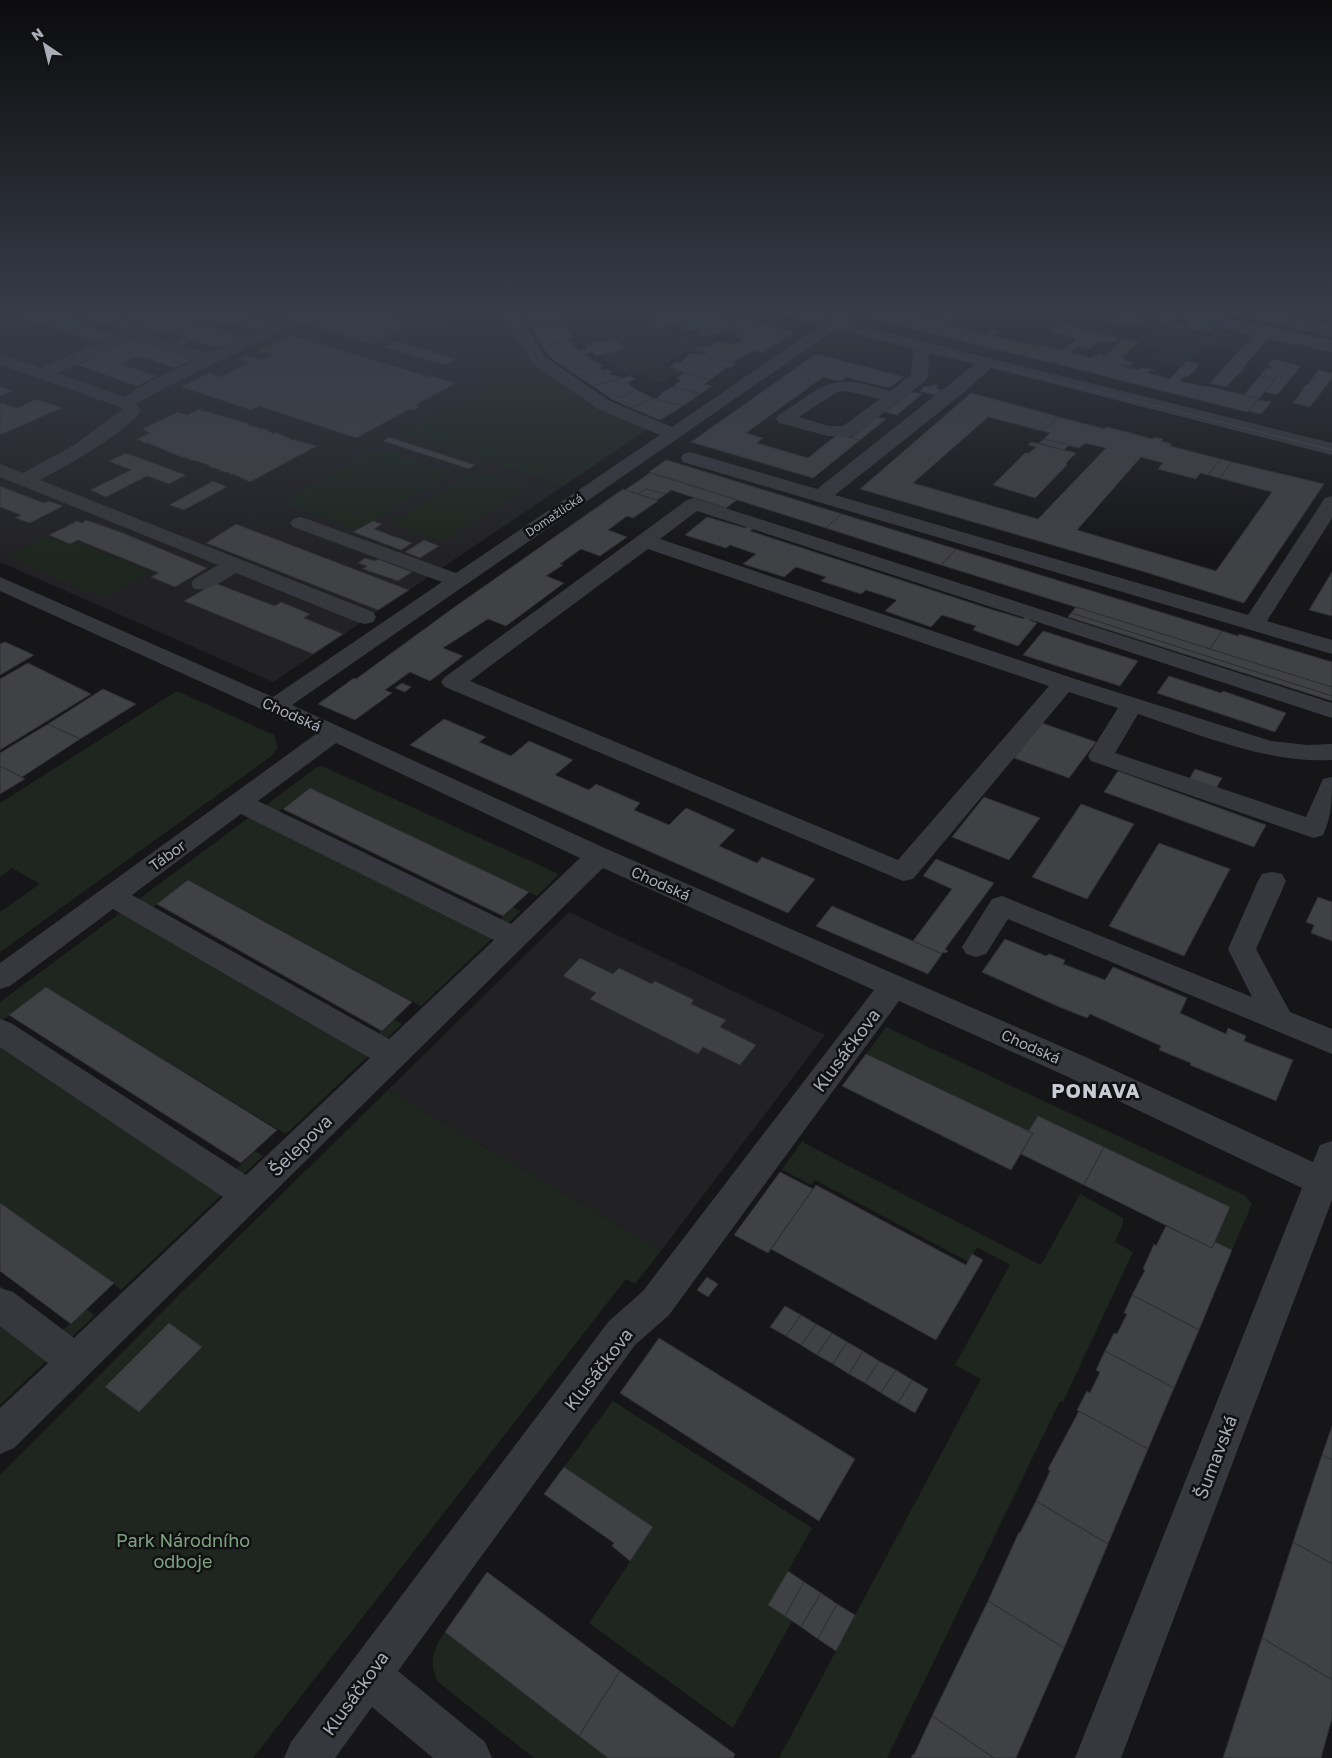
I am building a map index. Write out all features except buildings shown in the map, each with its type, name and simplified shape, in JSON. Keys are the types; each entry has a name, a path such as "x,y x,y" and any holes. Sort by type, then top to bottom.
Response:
{"street":[{"path":"24,480 51,467 104,434 132,411 126,403 97,393"},
{"path":"126,403 143,393"},
{"path":"587,393 604,405 674,434"},
{"name":"Domažlická","path":"275,706 734,393"},
{"path":"823,393 784,419 828,431 847,432 898,393"},
{"path":"879,393 893,397"},
{"path":"821,496 952,393"},
{"path":"1111,393 1332,449"},
{"path":"690,458 1332,648"},
{"path":"0,470 365,617"},
{"path":"1254,624 1332,502"},
{"path":"1064,683 902,872 453,682 694,504 1332,711"},
{"path":"300,523 458,581"},
{"path":"644,541 1064,683 1268,748 1332,752"},
{"path":"202,584 234,565"},
{"name":"Chodská","path":"0,583 275,706 599,856 1177,1112 1329,1174"},
{"path":"1132,705 1100,756 1314,829 1332,785"},
{"name":"Tábor","path":"0,978 334,733"},
{"path":"239,802 514,938"},
{"name":"Šelepova","path":"0,1435 599,856"},
{"path":"1272,881 1242,950 1279,1020"},
{"path":"112,896 393,1056"},
{"path":"976,947 1002,906 1332,1042"},
{"name":"Klusáčkova","path":"307,1758 622,1334 656,1303 894,986"},
{"path":"0,1031 248,1195"},
{"name":"Šumavská","path":"1098,1758 1329,1174"},
{"path":"0,1304 76,1362"},
{"path":"368,1675 469,1758"}],"shaded area":[{"path":"0,393 475,393 403,433 562,487 273,682 0,562"},
{"path":"569,912 825,1035 661,1251 388,1090"}],"green space":[{"path":"475,393 588,393 648,429 562,487 402,433"},
{"path":"378,448 452,473 357,530 282,502"},
{"path":"477,470 527,487 442,542 390,523"},
{"path":"47,536 70,545 77,542 150,572 103,598 7,556"},
{"path":"177,691 274,735 278,747 273,755 0,952 0,912 40,884 12,868 0,877 0,803"},
{"path":"322,766 559,874 537,896 310,788 278,812 498,921 513,907 521,911 421,1006 189,880 152,908 377,1035 394,1020 402,1024 286,1134 46,987 3,1020 235,1170 255,1151 263,1156 121,1290 0,1203 0,1002 317,767"},
{"path":"886,1027 1246,1196 1252,1204 1232,1250 1215,1242 1230,1207 1038,1116 1028,1132 866,1054"},
{"name":"Park Národního odboje","path":"388,1090 661,1251 635,1284 626,1279 253,1758 0,1758 0,1475 180,1294"},
{"path":"803,1140 804,1143 1041,1265 1080,1194 1123,1218 1123,1224 1115,1242 1133,1252 1063,1402 1060,1401 887,1758 779,1758 981,1379 955,1365 1010,1265 977,1247 969,1262 815,1180 811,1185 783,1170 780,1172"},
{"path":"0,1286 61,1332 86,1309 95,1315 0,1405"},
{"path":"613,1401 812,1528 769,1605 792,1621 733,1728 589,1623 653,1527 564,1467"},
{"path":"445,1632 608,1758 534,1758 438,1682 433,1669 433,1656 437,1644"}],"tram line":[{"path":"1104,393 1332,450"}],"district":[{"name":"PONAVA","path":"1096,1090"}]}
